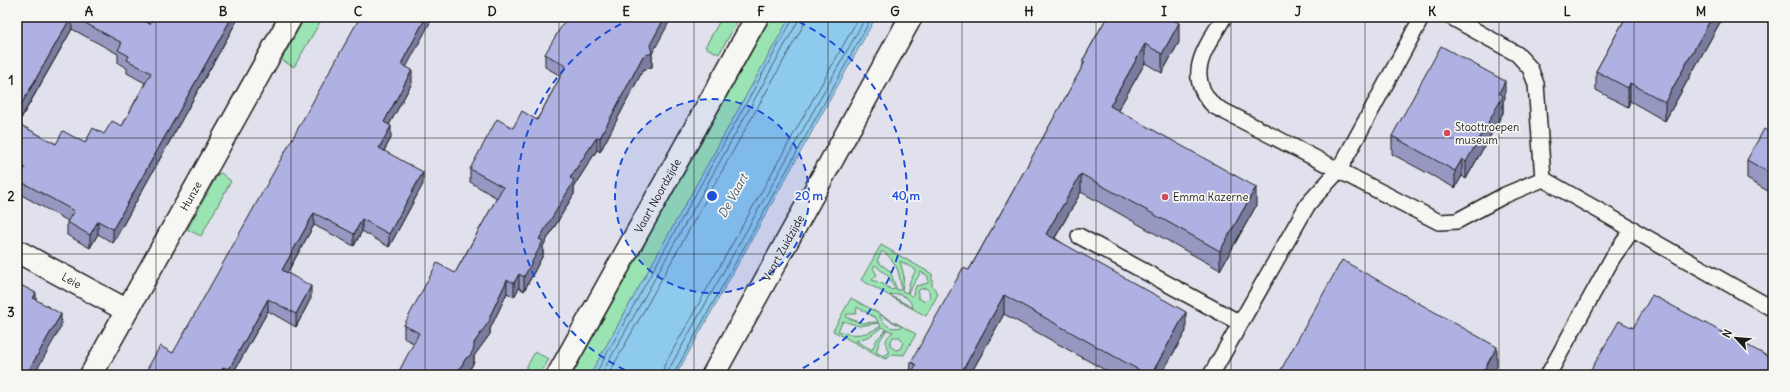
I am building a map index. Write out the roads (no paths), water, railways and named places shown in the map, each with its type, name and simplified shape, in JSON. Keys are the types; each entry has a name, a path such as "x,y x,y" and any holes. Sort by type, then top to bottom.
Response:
{"street":[{"name":"Hunze","path":"91,375 291,17"},
{"name":"Vaart Noordzijde","path":"558,375 757,17"},
{"name":"Vaart Zuidzijde","path":"713,375 912,17"},
{"name":"Leie","path":"17,251 126,310"}],"lane":[{"path":"1224,17 1201,58 1198,73 1200,87 1206,98 1214,106 1439,222 1457,221 1506,195 1543,179"},
{"path":"1211,375 1308,204 1339,170 1422,17"},
{"path":"1451,17 1517,54 1530,68 1536,84 1538,130 1543,179"},
{"path":"1543,179 1773,309"},
{"path":"1548,375 1613,257 1633,229"},
{"path":"1079,236 1240,323"}],"water":[{"name":"De Vaart","path":"790,17 876,17 676,375 590,375"}],"place":[{"name":"Stoottroepen museum","path":"1447,133"},
{"name":"Emma Kazerne","path":"1165,197"}]}
